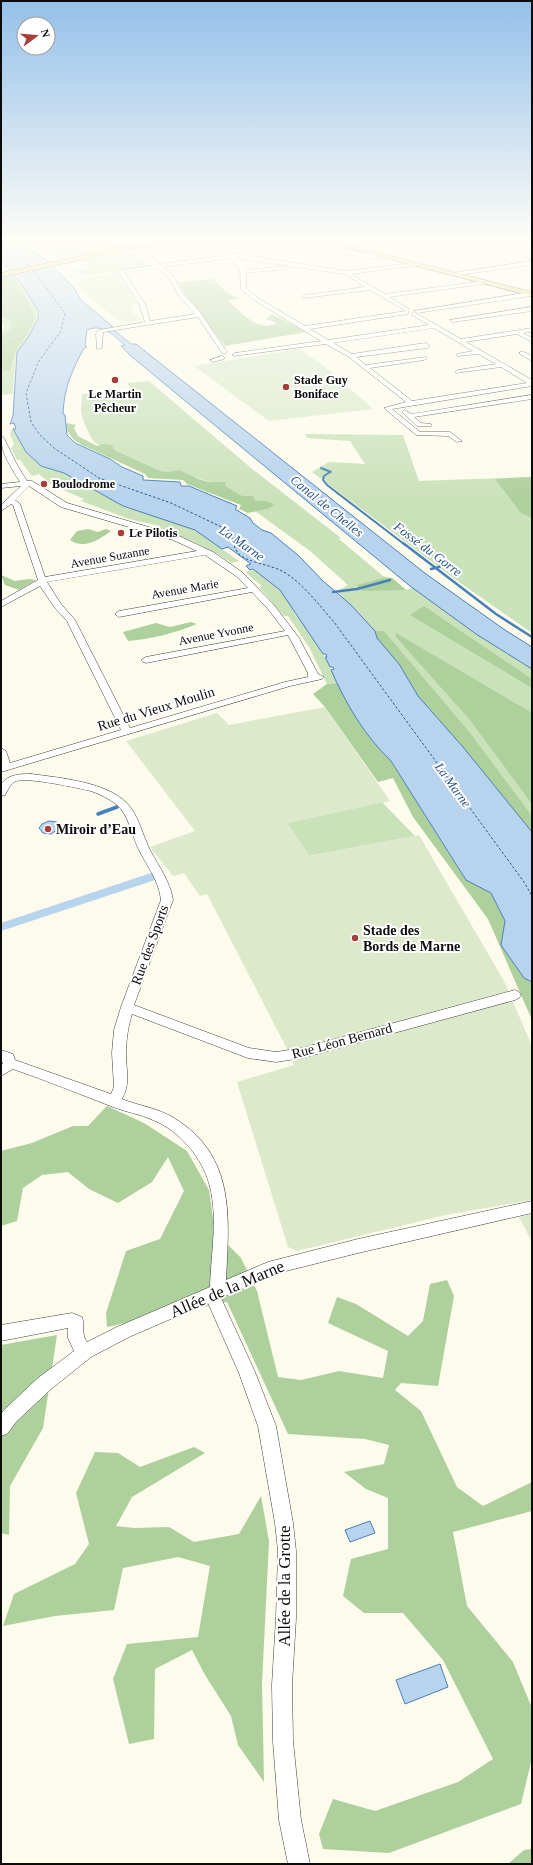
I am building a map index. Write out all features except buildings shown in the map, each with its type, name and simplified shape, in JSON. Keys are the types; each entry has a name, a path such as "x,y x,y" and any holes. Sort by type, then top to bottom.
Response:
{"street":[{"path":"99,348 99,333 130,326"},
{"path":"204,326 223,355 230,358 235,355 435,326"},
{"path":"302,326 351,356 411,403"},
{"path":"305,328 317,326"},
{"path":"435,326 532,383"},
{"path":"460,341 532,330"},
{"path":"517,332 532,340"},
{"path":"351,356 427,345"},
{"path":"459,355 480,352"},
{"path":"522,353 532,359"},
{"path":"213,360 223,355"},
{"path":"366,367 424,358"},
{"path":"456,373 503,365"},
{"path":"459,441 450,434 418,434 387,408 532,383"},
{"path":"470,394 484,404"},
{"path":"409,416 532,397"},
{"path":"402,410 419,425 429,425"},
{"path":"1,438 25,485"},
{"path":"1,509 25,485"},
{"path":"1,486 25,485 35,487 59,503 70,508 183,540 239,574 255,589 291,632"},
{"path":"10,501 16,504 42,581 58,606 71,620 127,732"},
{"name":"Avenue Suzanne","path":"1,604 42,581 205,552"},
{"name":"Avenue Marie","path":"119,614 255,589"},
{"name":"Rue du Vieux Moulin","path":"4,769 316,678 291,632"},
{"name":"Avenue Yvonne","path":"146,660 291,632"},
{"path":"1,751 4,769"},
{"name":"Rue des Sports","path":"2,790 8,781 24,777 95,789 118,801 133,819 148,858 162,879 166,890 167,900 127,1007 121,1030 119,1053 121,1087 114,1101"},
{"name":"Rue Léon Bernard","path":"127,1007 248,1053 276,1057 302,1053 515,995"},
{"path":"4,1063 45,1074 114,1101"},
{"name":"Allée de la Grotte","path":"114,1101 159,1116 175,1126 201,1152 211,1168 217,1186 222,1214 215,1293 267,1426 284,1523 287,1558 286,1618 282,1685 283,1741 290,1820 299,1864"},
{"name":"Allée de la Marne","path":"1,1428 10,1416 44,1384 85,1352 124,1332 268,1269 365,1244 532,1207"},
{"path":"1,1333 72,1320 76,1322 75,1338 77,1344 85,1352"}],"green space":[{"path":"5,326 34,326 17,354 13,394 1,395 1,334"},
{"path":"12,326 31,326 15,352 10,370 1,371 1,335 7,333"},
{"path":"210,326 295,326 306,332 225,346"},
{"name":"Stade Guy Boniface","path":"299,349 323,365 373,409 269,421 194,366"},
{"path":"149,381 251,468 341,538 339,539 383,576 392,578 406,590 413,588 476,634 532,669 532,832 463,747 375,631 337,591 348,585 310,551 218,484 182,474 152,470 117,455 97,444 91,438 83,420 81,410 82,394 132,392 127,383"},
{"path":"67,423 76,425 74,428 78,436 97,446 104,444 112,445 114,450 160,471 169,472 180,470 198,479 209,482 226,482 225,486 242,496 253,496 255,501 266,501 274,504 270,508 248,513 239,509 241,505 187,484 183,480 148,478 145,474 82,445 73,439 64,426"},
{"path":"13,427 26,452 41,466 64,473 126,508 163,518 195,530 239,561 232,563 196,543 178,535 158,529 160,526 129,519 81,501 84,499 52,485 39,474 32,476 20,460 17,460 11,448 14,444 10,434"},
{"path":"305,434 403,435 419,481 532,477 532,633 459,582 312,472 329,462 365,464 350,441 307,438"},
{"path":"532,477 532,518 521,513 495,479"},
{"path":"88,529 98,532 106,529 111,531 97,540 86,544 75,543 70,540 77,531"},
{"path":"255,570 278,588 288,600 296,616 302,621 325,658 335,676 337,683 327,684 309,647 288,616 284,616 259,587 262,586 245,572"},
{"path":"1,575 15,581 28,579 36,580 19,590 5,585"},
{"path":"383,578 392,578 406,590 364,591 359,589 357,585"},
{"path":"424,606 532,679 532,688 410,615"},
{"path":"191,622 197,624 172,633 146,639 128,641 123,632 156,623 170,627"},
{"path":"375,631 384,631 470,733 532,816 532,832 463,747 418,696 399,664 377,638"},
{"path":"396,633 532,713 532,804 470,720 396,637"},
{"path":"337,683 361,724 382,752 391,761 466,880 491,893 505,921 501,945 524,978 532,982 532,1020 488,919 413,817 393,778 378,782 325,707 313,694 327,684"},
{"name":"Stade des Bords de Marne","path":"325,707 390,801 287,823 310,856 419,835 504,981 532,1046 532,1200 446,1215 297,1251 288,1247 237,1082 294,1065 207,894 200,896 184,873 173,876 150,847 195,831 126,741 217,713 229,725"},
{"path":"382,802 415,836 309,856 287,823"},
{"path":"107,1106 144,1123 187,1151 209,1190 215,1232 241,1258 257,1291 278,1377 301,1380 339,1371 383,1378 388,1351 328,1323 337,1297 356,1304 408,1336 423,1321 430,1284 447,1280 454,1296 438,1386 401,1383 395,1390 421,1411 457,1487 483,1506 532,1482 532,1511 453,1532 467,1606 513,1662 532,1708 532,1758 521,1804 389,1853 323,1849 319,1834 333,1799 375,1811 458,1782 493,1759 443,1660 403,1613 364,1613 343,1596 351,1559 388,1549 388,1498 366,1489 344,1472 384,1464 389,1445 365,1439 288,1434 227,1302 107,1327 106,1313 126,1251 160,1239 184,1191 168,1157 152,1182 118,1203 89,1189 68,1172 42,1175 23,1188 17,1221 1,1226 1,1151 32,1143 73,1126 88,1126"},
{"path":"532,1214 532,1242 519,1217"},
{"path":"57,1335 43,1428 10,1486 9,1535 1,1533 1,1345"},
{"path":"194,1447 205,1453 132,1497 116,1526 134,1528 169,1527 194,1542 239,1534 261,1496 269,1541 262,1683 264,1782 238,1745 231,1716 205,1675 192,1650 155,1669 154,1739 129,1744 113,1679 127,1644 198,1637 210,1566 178,1557 123,1568 114,1610 55,1616 3,1626 14,1594 75,1564 89,1544 76,1493 95,1452 118,1453 140,1467"},
{"path":"532,1849 532,1864 508,1864 524,1850"}],"water":[{"path":"34,326 112,326 113,327 111,328 131,344 136,344 426,574 505,630 532,647 532,669 476,634 410,586 132,357 121,346 125,345 112,334 98,328 87,330 85,345 87,347 84,348 76,364 69,380 65,396 63,414 65,415 67,435 75,443 143,476 143,480 180,482 181,486 189,486 237,506 235,509 250,518 253,523 262,530 271,533 299,556 323,581 350,604 375,631 377,638 399,664 418,696 463,747 532,832 532,982 524,978 501,945 505,921 491,893 466,880 391,761 372,741 356,718 337,683 331,670 334,669 333,667 330,667 325,657 327,657 326,654 323,654 280,590 253,569 250,570 246,566 251,564 228,547 222,549 195,530 123,506 64,473 41,466 26,452 13,429 16,429 14,423 10,424 13,416 17,352"},
{"path":"49,821 57,822 60,825 60,828 51,834 43,833 39,828 42,824"},
{"path":"370,1521 375,1533 350,1542 345,1530"},
{"path":"440,1664 448,1687 405,1704 396,1680"}],"waterway":[{"name":"Fossé du Gorre","path":"321,468 331,472"},
{"name":"Fossé du Gorre","path":"330,472 324,476 323,480 327,485 404,544"},
{"name":"Fossé du Gorre","path":"403,543 436,568"},
{"path":"436,568 447,561"},
{"name":"Fossé du Gorre","path":"431,569 436,568"},
{"name":"Fossé du Gorre","path":"436,568 496,614 532,637"},
{"path":"333,592 357,589 390,580"},
{"path":"98,814 117,807"},
{"path":"1,927 151,877"}],"ferry route":[{"path":"62,326 61,331 39,361 26,393 31,422 40,435 54,448 99,478 171,503 228,530 235,548 242,557 282,571 303,587 334,622 524,882 532,896"}],"place":[{"name":"Le Martin Pêcheur","path":"115,380"},
{"name":"Stade Guy Boniface","path":"286,387"},
{"name":"Boulodrome","path":"44,484"},
{"name":"Le Pilotis","path":"121,533"},
{"name":"Miroir d’Eau","path":"48,829"},
{"name":"Stade des Bords de Marne","path":"355,938"}],"water label":[{"name":"Canal de Chelles","path":"327,506"},
{"name":"La Marne","path":"242,543"},
{"name":"La Marne","path":"453,785"}]}
